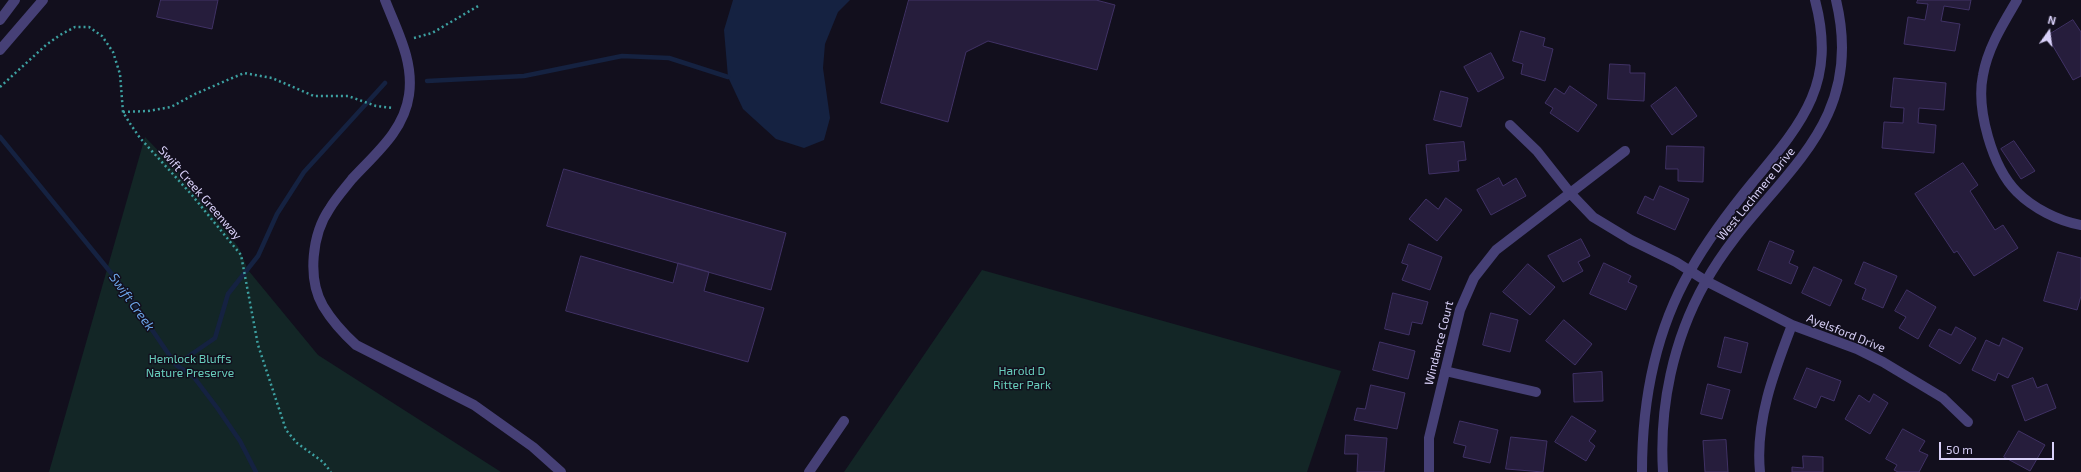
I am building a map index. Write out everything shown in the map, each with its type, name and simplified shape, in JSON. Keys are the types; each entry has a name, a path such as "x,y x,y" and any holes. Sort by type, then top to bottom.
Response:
{"street":[{"path":"0,20 15,0"},
{"path":"385,0 408,59 411,78 409,96 400,123 383,147 352,180 329,208 319,230 314,258 314,279 318,294 323,306 341,331 356,345 474,404 533,447 561,472"},
{"name":"West Lochmere Drive","path":"1642,472 1644,419 1651,375 1669,315 1690,271 1719,226 1783,148 1809,107 1816,88 1821,66 1822,39 1815,0"},
{"name":"West Lochmere Drive","path":"1663,472 1663,423 1676,350 1686,323 1706,281 1743,228 1815,141 1827,119 1842,65 1843,39 1836,0"},
{"path":"2017,0 1993,42 1980,91 1983,117 1990,143 2001,168 2016,191 2035,206 2055,217 2081,225"},
{"path":"0,50 42,2"},
{"name":"Ayelsford Drive","path":"1510,125 1537,151 1571,194 1593,217 1706,281 1792,325 1857,349 1883,362 1943,398 1968,422"},
{"name":"Windance Court","path":"1429,472 1429,438 1462,305 1471,284 1483,264 1496,250 1571,194 1588,177 1625,151"},
{"path":"1760,472 1761,431 1765,406 1772,379 1792,325"},
{"path":"1445,371 1536,392"},
{"path":"809,472 844,421"}],"path":[{"path":"415,45 413,39 432,33 480,5"},
{"name":"Swift Creek Greenway","path":"0,87 60,35 75,27 89,27 102,36 112,52 120,74 124,112 140,138 191,194 241,255 258,345 286,430 297,443 323,462 331,472"},
{"path":"124,112 148,111 171,107 195,94 244,73 272,78 314,96 348,96 370,104 395,109"}],"green space":[{"name":"Hemlock Bluffs Nature Preserve","path":"145,137 183,176 239,248 248,270 318,355 501,472 49,472"},
{"name":"Harold D Ritter Park","path":"982,270 1341,371 1307,472 844,472"}],"water":[{"path":"733,0 850,0 838,12 825,44 823,68 830,118 824,140 804,148 776,139 743,109 728,77 724,30"}],"building":[{"path":"161,0 218,0 212,29 157,17"},
{"path":"909,0 1096,0 1115,5 1097,70 988,41 966,52 948,122 881,103"},
{"path":"1918,0 1971,0 1969,10 1944,6 1941,21 1960,24 1955,51 1904,44 1908,17 1925,20 1928,4 1917,3"},
{"path":"2073,20 2081,32 2081,76 2073,80 2047,36"},
{"path":"1521,31 1545,38 1543,46 1553,49 1545,81 1521,74 1523,64 1513,61"},
{"path":"1491,53 1504,78 1478,92 1464,67"},
{"path":"1610,64 1630,65 1630,73 1645,73 1644,101 1608,99"},
{"path":"1894,78 1946,83 1944,110 1919,108 1918,123 1936,125 1934,153 1882,148 1884,122 1903,123 1904,108 1891,107"},
{"path":"1570,86 1597,105 1578,132 1550,113 1553,108 1545,103 1555,88 1564,94"},
{"path":"1676,87 1697,116 1672,135 1651,106"},
{"path":"1441,91 1468,98 1461,127 1434,120"},
{"path":"2014,141 2035,171 2021,179 2001,149"},
{"path":"1464,142 1466,160 1458,161 1459,171 1429,174 1426,145"},
{"path":"1667,146 1704,147 1703,182 1678,181 1678,169 1666,169"},
{"path":"1963,163 1978,185 1970,191 1995,230 2003,225 2018,248 1974,276 1957,251 1954,253 1915,194"},
{"path":"564,169 786,233 771,290 547,226"},
{"path":"1499,178 1503,186 1516,178 1526,196 1491,215 1477,190"},
{"path":"1660,186 1689,199 1675,230 1637,213 1645,196 1653,200"},
{"path":"1446,198 1462,210 1437,241 1409,219 1426,199 1438,209"},
{"path":"1581,239 1590,256 1578,262 1583,271 1563,282 1548,256"},
{"path":"1770,241 1794,251 1789,263 1798,267 1791,284 1758,270"},
{"path":"1409,244 1442,257 1430,290 1402,280 1408,265 1402,263"},
{"path":"2058,252 2081,258 2081,296 2077,310 2044,301"},
{"path":"581,256 673,283 678,263 709,272 704,291 764,308 748,362 566,311"},
{"path":"1864,262 1897,276 1883,308 1862,299 1866,289 1855,284"},
{"path":"1604,263 1631,276 1628,282 1637,286 1626,310 1590,294"},
{"path":"1528,264 1555,287 1530,315 1503,292"},
{"path":"1814,267 1842,280 1830,306 1802,293"},
{"path":"1907,290 1936,307 1918,339 1899,328 1906,317 1895,311"},
{"path":"1393,293 1428,302 1422,324 1412,322 1409,335 1385,329"},
{"path":"1491,313 1518,320 1510,352 1483,345"},
{"path":"1564,320 1592,344 1575,365 1546,341"},
{"path":"1956,327 1976,338 1960,364 1929,346 1939,329 1951,335"},
{"path":"1725,337 1748,343 1741,373 1718,367"},
{"path":"2003,338 2023,348 2008,378 1998,373 1995,381 1972,370 1986,340 1999,346"},
{"path":"1380,342 1415,351 1408,379 1373,370"},
{"path":"1807,368 1841,381 1834,401 1821,396 1816,408 1794,399"},
{"path":"1602,372 1603,401 1574,402 1573,374"},
{"path":"2033,378 2037,388 2047,384 2056,408 2025,421 2012,386"},
{"path":"1708,384 1730,390 1722,419 1701,414"},
{"path":"1371,385 1405,393 1397,429 1354,420 1357,408 1365,409"},
{"path":"1874,394 1888,403 1870,434 1845,419 1859,395 1869,402"},
{"path":"1572,416 1596,431 1589,441 1595,446 1586,461 1555,442"},
{"path":"1460,421 1498,430 1490,463 1463,457 1466,446 1454,443"},
{"path":"1903,429 1925,441 1919,451 1928,455 1919,472 1898,472 1894,470 1897,465 1886,459"},
{"path":"2019,431 2045,445 2030,471 2004,457"},
{"path":"1346,435 1387,438 1384,472 1357,472 1358,454 1345,454"},
{"path":"1511,437 1547,441 1543,472 1506,469"},
{"path":"1726,440 1728,472 1705,472 1703,441"},
{"path":"1803,456 1823,457 1823,472 1792,472 1792,467 1803,468"}],"waterway":[{"path":"427,81 524,76 622,56 669,58 728,77"},
{"path":"176,365 215,338 228,294 258,256 277,214 304,172 385,83"},
{"name":"Swift Creek","path":"0,137 125,290 176,365 193,376 240,441 256,472"}]}
